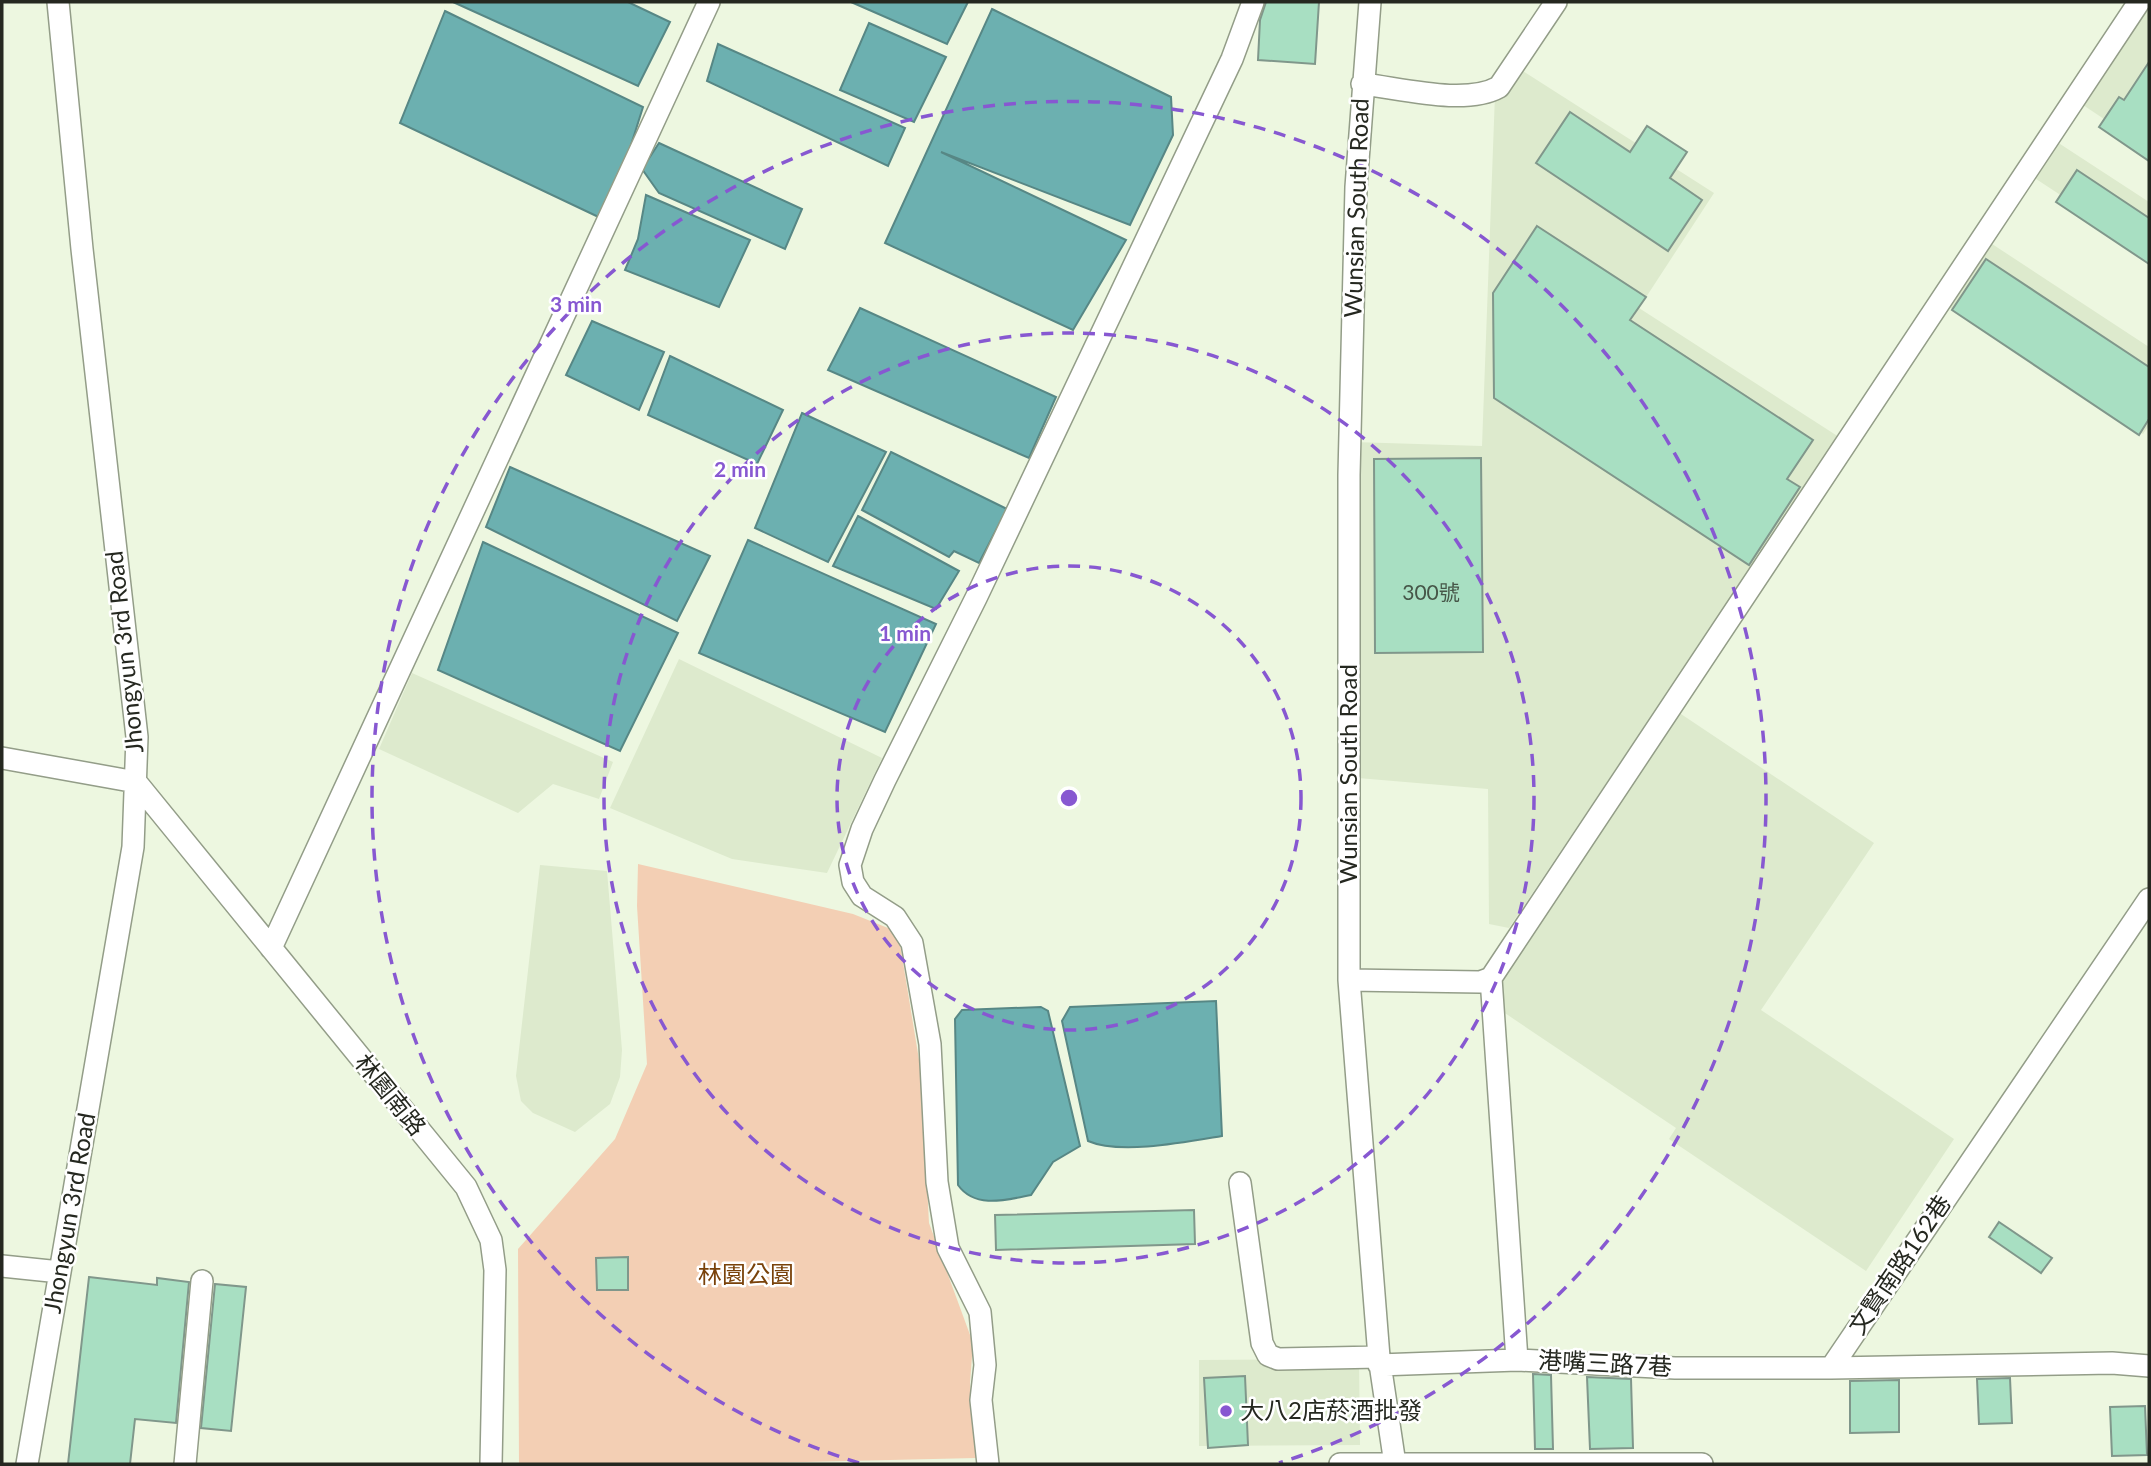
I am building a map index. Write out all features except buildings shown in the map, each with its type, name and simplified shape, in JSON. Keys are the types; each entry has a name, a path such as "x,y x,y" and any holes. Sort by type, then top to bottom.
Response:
{"street":[{"name":"Jhongyun 3rd Road","path":"27,1464 134,848 137,737 82,249 58,2"},
{"path":"271,948 709,2"},
{"path":"988,1464 981,1400 985,1365 980,1312 948,1248 937,1182 930,1044 912,943 894,917 862,896 853,882 850,865 862,829 885,780 976,598 1232,59 1253,2"},
{"name":"Wunsian South Road","path":"1370,2 1356,187 1349,475 1349,980 1379,1361 1395,1464"},
{"path":"1362,84 1465,96 1485,95 1499,87 1556,2"},
{"path":"1349,980 1480,982 1491,978 2139,2"},
{"path":"2,758 136,782"},
{"name":"林園南路","path":"136,782 466,1187 479,1211 491,1240 495,1270 491,1464"},
{"name":"文賢南路162巷","path":"1831,1368 2149,899"},
{"path":"1491,978 1517,1360"},
{"path":"1240,1183 1262,1343 1268,1355 1278,1359 1379,1361"},
{"path":"2,1266 60,1272"},
{"path":"186,1464 202,1281"},
{"name":"港嘴三路7巷","path":"1379,1361 1517,1360 1675,1368 1831,1368"},
{"name":"文賢南路162巷","path":"1831,1368 2112,1363 2149,1366"},
{"path":"1340,1464 1702,1464"}],"shaded area":[{"path":"2149,7 2149,149 2083,105"},
{"path":"1515,66 1714,193 1639,308 1839,437 1509,928 1489,924 1488,789 1346,777 1353,442 1482,446 1495,94"},
{"path":"2057,142 2149,202 2149,253 2033,177"},
{"path":"1986,240 2149,347 2149,425 2143,434 1944,304"},
{"path":"679,659 882,758 827,873 732,859 610,808"},
{"path":"412,673 613,762 599,799 553,784 518,813 379,749"},
{"path":"1675,710 1874,843 1761,1010 1954,1139 1866,1271 1669,1139 1676,1128 1481,997"},
{"path":"540,865 607,871 622,1050 620,1077 610,1104 575,1132 533,1113 521,1101 516,1076"},
{"path":"1359,1359 1360,1445 1199,1446 1199,1360"}],"green space":[{"name":"林園公園","path":"638,864 853,914 898,932 921,1072 929,1223 973,1343 970,1383 976,1458 717,1464 519,1464 518,1249 615,1139 647,1064 637,906"}],"water":[{"path":"453,2 628,2 670,22 638,86"},
{"path":"851,2 968,2 947,44"},
{"path":"992,9 1171,97 1173,135 1130,225 941,152 1126,240 1073,330 885,243"},
{"path":"445,11 643,107 607,221 400,123"},
{"path":"869,23 946,57 914,122 840,90"},
{"path":"718,44 905,128 888,166 707,81"},
{"path":"659,143 802,209 785,249 659,193 642,169"},
{"path":"646,195 750,240 719,307 625,270 638,239"},
{"path":"860,308 1056,397 1029,458 828,370"},
{"path":"592,321 664,352 639,410 566,375"},
{"path":"670,356 783,410 757,464 648,415"},
{"path":"802,413 886,452 828,562 755,528"},
{"path":"891,452 1007,509 979,563 954,551 949,557 862,510"},
{"path":"510,467 710,556 677,621 486,527"},
{"path":"858,516 959,571 936,609 833,566"},
{"path":"748,540 936,624 885,732 699,653"},
{"path":"483,542 678,633 620,751 438,670"},
{"path":"1216,1001 1222,1136 1135,1147 1101,1145 1088,1141 1062,1021 1070,1007"},
{"path":"1041,1007 1048,1011 1080,1146 1053,1162 1031,1195 982,1200 965,1193 958,1185 955,1019 962,1010"}],"place":[{"name":"大八2店菸酒批發","path":"1226,1411"}]}
